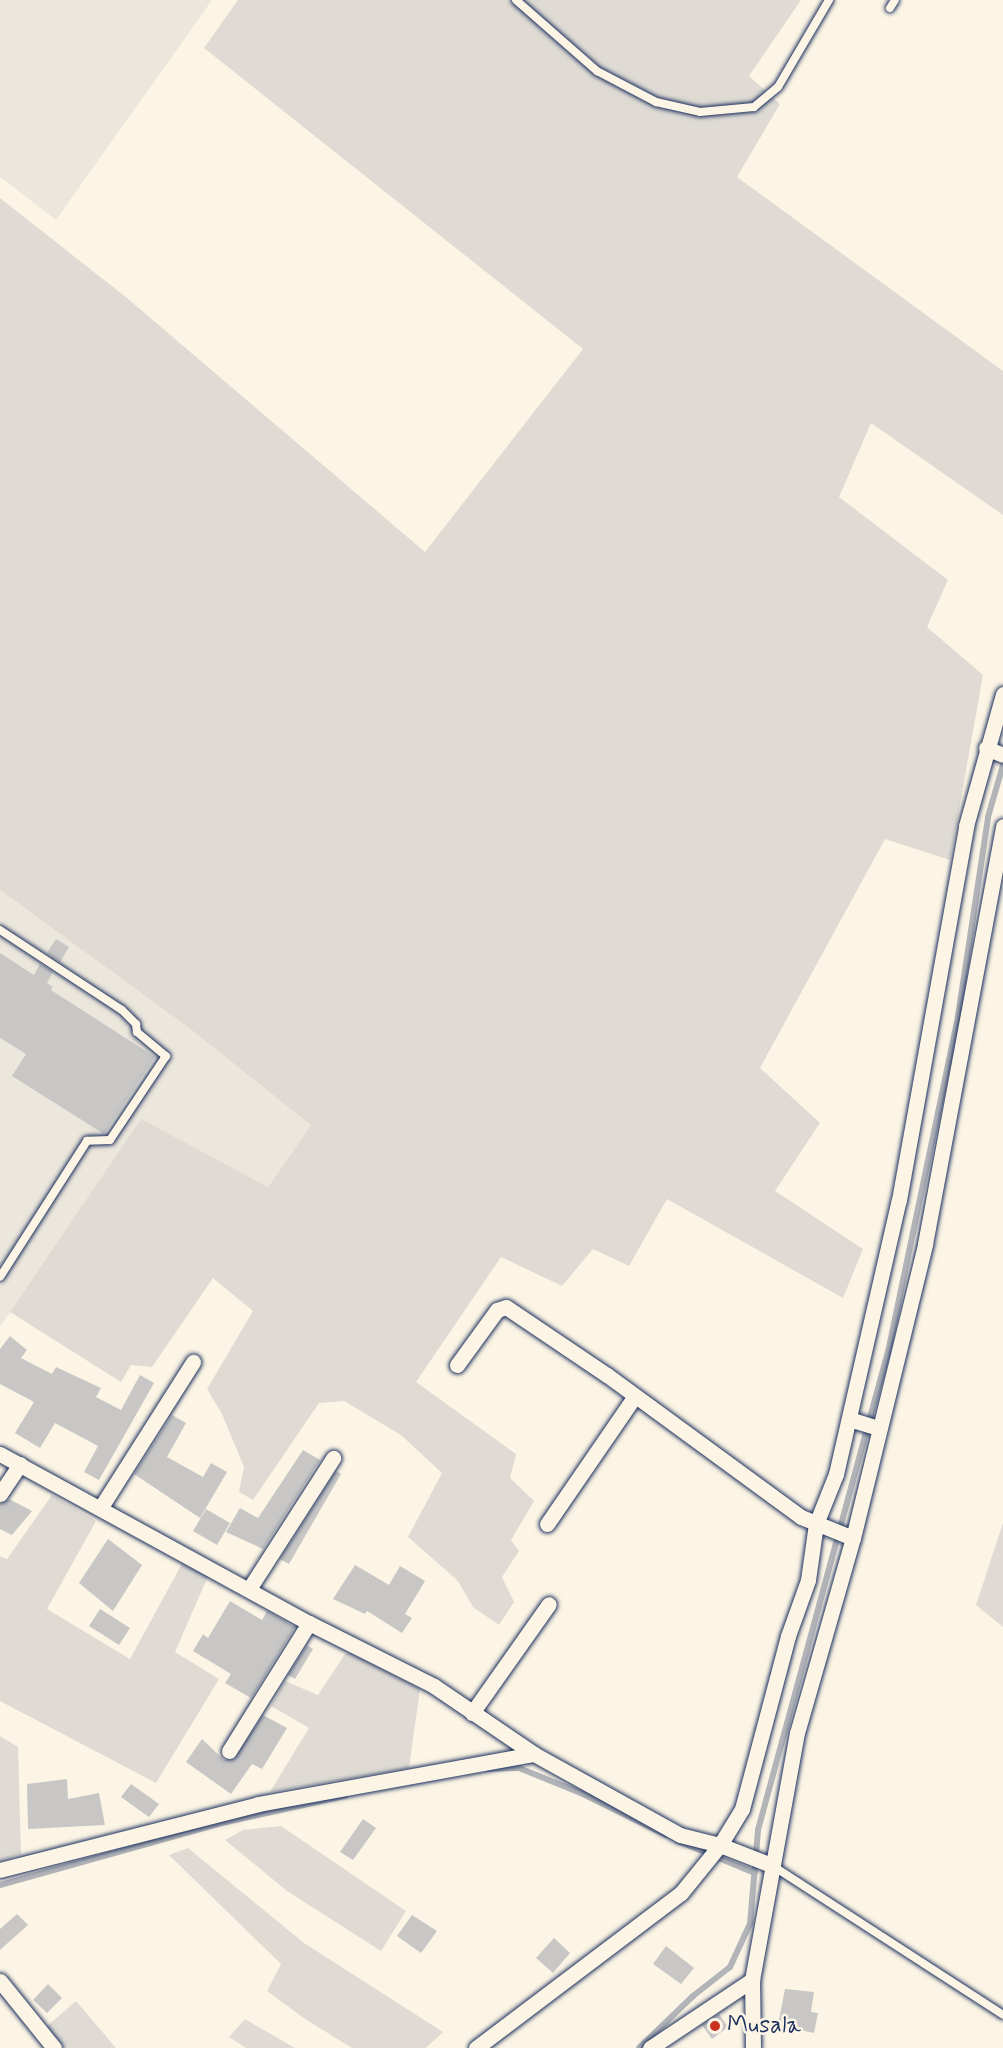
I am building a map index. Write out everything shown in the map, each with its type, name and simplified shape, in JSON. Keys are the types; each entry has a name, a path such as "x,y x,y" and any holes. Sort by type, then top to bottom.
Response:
{"street":[{"path":"476,2048 681,1893 724,1847 742,1809 788,1636 808,1580 819,1525 852,1419 899,1200 966,826 994,751 1003,694"},
{"path":"753,2048 752,1980 765,1863 925,1244 1003,826"},
{"path":"457,1365 496,1310 506,1307 635,1396 727,1467 819,1525 848,1536"},
{"path":"101,1507 193,1362"},
{"path":"548,1524 635,1396"},
{"path":"852,1419 876,1428"},
{"path":"0,1454 101,1507 309,1623 434,1686 534,1754 680,1835 724,1847 765,1863"},
{"path":"249,1589 333,1458"},
{"path":"0,1494 20,1464"},
{"path":"472,1713 549,1604"},
{"path":"229,1751 309,1623"},
{"path":"0,1870 258,1804 534,1754"},
{"path":"0,1980 54,2048"},
{"path":"650,2048 752,1980"}],"lane":[{"path":"516,0 597,70 656,102 700,112 754,107 778,87 829,0"},
{"path":"890,8 895,0"},
{"path":"0,930 122,1010 136,1024 137,1032 166,1056 110,1140 87,1141 0,1276"},
{"path":"765,1863 1003,2016"}],"shaded area":[{"path":"0,0 212,0 56,220 0,177"},
{"path":"238,0 801,0 749,76 780,104 737,177 1003,371 1003,515 871,423 839,497 948,580 927,627 983,675 950,860 885,839 760,1068 820,1123 775,1191 863,1249 843,1298 667,1199 629,1266 593,1249 562,1286 501,1257 416,1382 516,1454 510,1478 534,1501 511,1540 519,1551 502,1577 514,1602 499,1625 473,1607 458,1581 408,1537 442,1473 401,1435 344,1401 319,1403 253,1500 239,1492 244,1467 222,1414 207,1389 253,1311 213,1278 152,1367 131,1365 121,1382 10,1312 141,1119 268,1187 311,1125 189,1028 0,890 0,198 127,298 425,552 583,349 204,48"},
{"path":"0,890 189,1028 311,1125 268,1187 141,1120 0,1327"},
{"path":"52,1495 96,1521 47,1609 130,1659 184,1560 209,1574 175,1652 219,1679 156,1783 0,1701 0,1556 7,1559"},
{"path":"1003,1523 1003,1627 976,1605"},
{"path":"351,1653 420,1689 409,1768 270,1792 309,1728 271,1706 285,1681 318,1695 345,1654"},
{"path":"0,1736 18,1747 21,1854 0,1861"},
{"path":"281,1826 406,1911 381,1951 287,1891 225,1840 243,1830"},
{"path":"188,1848 304,1943 443,2032 426,2048 352,2048 305,2019 267,1991 281,1964 169,1855"},
{"path":"76,2001 116,2048 64,2048 44,2029"},
{"path":"245,2019 295,2048 246,2048 229,2037"}],"building":[{"path":"56,939 69,947 60,962 47,953"},
{"path":"0,953 34,975 40,964 53,972 47,983 53,987 51,990 155,1057 104,1134 12,1076 26,1054 0,1038"},
{"path":"10,1336 27,1350 21,1358 52,1374 56,1367 101,1388 96,1397 121,1410 140,1375 154,1383 99,1480 84,1472 98,1446 55,1423 40,1448 15,1433 34,1402 0,1384 0,1349"},
{"path":"172,1415 186,1423 167,1457 203,1477 211,1463 227,1472 200,1518 134,1474"},
{"path":"303,1450 320,1460 263,1549 226,1532 240,1508 258,1518"},
{"path":"336,1471 341,1474 289,1564 280,1559"},
{"path":"9,1499 32,1511 12,1535 0,1529 0,1504"},
{"path":"206,1509 230,1523 217,1545 193,1531"},
{"path":"108,1539 142,1565 113,1611 79,1583"},
{"path":"355,1565 389,1585 400,1566 425,1581 405,1614 412,1618 402,1633 367,1611 365,1614 333,1599"},
{"path":"230,1601 262,1620 267,1611 295,1627 251,1698 225,1683 231,1674 193,1651 203,1634 208,1638"},
{"path":"100,1609 130,1628 119,1645 89,1626"},
{"path":"307,1645 313,1649 295,1679 288,1675"},
{"path":"263,1715 287,1728 262,1769 252,1764 231,1794 186,1762 202,1739 224,1760 234,1759"},
{"path":"67,1779 68,1799 99,1793 105,1825 28,1829 27,1784"},
{"path":"131,1784 159,1804 149,1817 121,1797"},
{"path":"363,1819 376,1828 353,1860 340,1852"},
{"path":"17,1914 28,1925 0,1950 0,1929"},
{"path":"412,1915 437,1931 421,1953 397,1936"},
{"path":"554,1938 570,1953 553,1973 536,1958"},
{"path":"666,1946 694,1968 681,1984 653,1964"},
{"path":"48,1984 62,1998 47,2013 33,2000"},
{"path":"785,1989 814,1992 811,2012 818,2013 814,2033 778,2025"},
{"name":"Musala","path":"719,2014 728,2027 712,2039 702,2025"}],"waterway":[{"path":"639,2048 693,1996 730,1967 750,1924 758,1830 888,1352 957,1023 988,817 1003,765"},
{"path":"488,1769 519,1768 581,1793 666,1835"},
{"path":"0,1885 222,1823 345,1796"},
{"path":"678,1841 755,1873"}],"place":[{"name":"Musala","path":"715,2026"}]}
